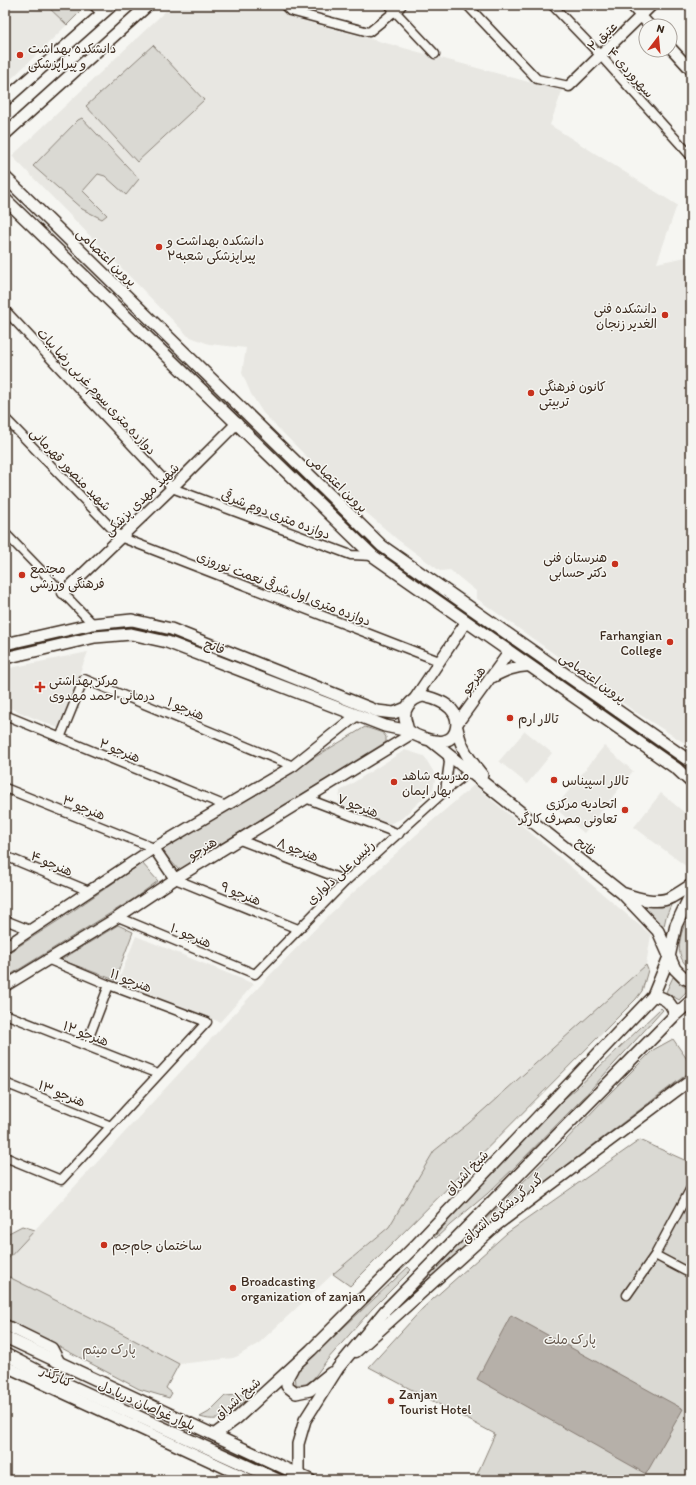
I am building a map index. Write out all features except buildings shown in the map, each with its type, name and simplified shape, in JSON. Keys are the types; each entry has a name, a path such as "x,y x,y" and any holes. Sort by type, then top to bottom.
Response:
{"main road":[{"path":"5,100 112,5"},
{"path":"5,134 9,127 148,5"},
{"name":"پروین اعتصامی","path":"5,177 382,546 691,762"},
{"path":"5,199 373,556 677,770 691,782"},
{"path":"466,622 473,611"},
{"path":"131,634 132,620"},
{"name":"فاتح","path":"5,644 92,624 132,620 171,629 359,710 385,726 411,732"},
{"name":"فاتح","path":"5,658 95,637 131,634 167,642 359,710 394,713 406,708"},
{"path":"509,652 517,641"},
{"path":"457,726 452,737 447,740 437,742 430,740 411,732 404,719 406,708 415,698 423,696 440,701 451,709 456,718 459,739 463,750 495,791"},
{"path":"430,740 495,791"},
{"name":"فاتح","path":"495,791 622,893 658,931 675,969 684,978 691,982"},
{"path":"622,893 638,898 654,900 670,898 691,885"},
{"name":"شیخ اشراق","path":"214,1435 237,1418 293,1367 416,1245 653,996 669,957 676,925 691,894"},
{"path":"653,996 659,997 670,1003 675,1015"},
{"path":"298,1474 298,1444 306,1420 338,1368 385,1311 675,1015 691,1001"},
{"name":"بلوار غواصان دریا دل","path":"5,1337 310,1480"},
{"name":"بلوار غواصان دریا دل","path":"5,1354 34,1374 278,1480"},
{"path":"293,1367 287,1378 287,1386 296,1393 310,1390 338,1368"}],"street":[{"path":"94,5 102,14"},
{"path":"284,5 290,11 368,32 395,7 435,54"},
{"path":"467,5 537,79 569,86"},
{"name":"سهروردی ۴","path":"552,5 600,55 691,156"},
{"path":"631,5 641,16"},
{"name":"عتیق ۲","path":"569,86 652,5"},
{"path":"678,56 691,70"},
{"name":"دوازده متری سوم غربی رضا بیات","path":"5,310 172,488"},
{"name":"شهید منصور قهرمانی","path":"5,418 120,537"},
{"name":"شهید مهدی پزشکی","path":"63,593 172,488 236,423"},
{"name":"دوازده متری دوم شرقی","path":"172,488 351,555 373,556"},
{"path":"5,533 92,624"},
{"name":"دوازده متری اول شرقی نعمت نوروزی","path":"120,537 438,661"},
{"path":"415,698 438,661 466,622"},
{"name":"هنرجو","path":"457,726 509,652"},
{"path":"490,679 518,666 529,666"},
{"name":"هنرجو ۱","path":"60,738 84,679 293,766"},
{"name":"هنرجو","path":"5,947 154,848 293,766 359,710"},
{"name":"هنرجو ۲","path":"5,715 226,806"},
{"name":"هنرجو","path":"5,986 308,799 411,732"},
{"path":"445,791 449,762 446,753"},
{"name":"رئیس علی دلواری","path":"255,974 346,881 445,791 470,772"},
{"name":"هنرجو ۳","path":"5,788 154,848"},
{"name":"هنرجو ۷","path":"308,799 399,834"},
{"name":"هنرجو ۸","path":"240,840 346,881"},
{"path":"154,848 175,880"},
{"name":"هنرجو ۴","path":"5,856 89,891"},
{"name":"هنرجو ۹","path":"175,880 298,930"},
{"name":"هنرجو ۱۰","path":"118,917 255,974"},
{"path":"5,920 30,930"},
{"name":"هنرجو ۱۱","path":"47,959 109,985 207,1022 158,1074"},
{"path":"86,1045 109,985"},
{"name":"هنرجو ۱۲","path":"5,1014 158,1074"},
{"path":"5,1157 61,1180 158,1074"},
{"name":"گدر گردشگری اشراق","path":"338,1368 497,1226 691,1080"},
{"name":"هنرجو ۱۳","path":"6,1087 111,1126"},
{"path":"627,1295 655,1255 691,1188"},
{"path":"655,1255 691,1274"},
{"name":"کنارگذر","path":"5,1325 52,1348 60,1363"},
{"name":"کنارگذر","path":"5,1366 34,1374 251,1480"}],"shaded area":[{"name":"دانشکده بهداشت و پیراپزشکی","path":"5,5 46,5 67,25 5,85"},
{"path":"172,5 270,5 301,20 562,91 550,125 677,205 657,263 691,256 691,747 634,711 476,598 476,591 450,570 440,571 398,540 339,489 263,413 251,394 242,373 246,348 209,344 188,336 12,156"},
{"name":"مرکز بهداشتی درمانی احمد مهدوی","path":"88,652 58,728 5,706 5,669"},
{"path":"525,731 552,753 527,784 499,761"},
{"path":"604,746 633,771 584,833 555,808"},
{"name":"مدرسه شاهد بهار ایمان","path":"405,750 424,756 436,776 433,789 401,819 389,824 339,804 340,791"},
{"path":"474,785 651,935 646,965 469,1123 434,1151 389,1227 333,1274 259,1343 238,1356 233,1358 179,1364 5,1275 5,1262 269,976 329,915 417,834"},
{"path":"661,793 691,818 691,870 634,827"},
{"path":"136,936 254,984 220,1022 118,982"},
{"path":"511,1315 683,1409 646,1474 477,1379"}],"green space":[{"path":"46,5 83,5 85,7 67,25"},
{"path":"153,45 204,100 137,162 86,106"},
{"path":"82,118 139,179 126,195 105,176 98,174 83,191 107,215 102,219 82,209 33,166 78,120"},
{"path":"532,655 691,768 691,774 528,659"},
{"path":"365,727 383,733 386,737 386,742 179,870 161,850"},
{"path":"142,863 158,881 132,900 5,978 5,955 67,915"},
{"path":"633,902 655,905 671,905 664,926"},
{"path":"691,911 691,969 681,957 679,949 684,925"},
{"path":"118,925 133,932 115,980 61,960"},
{"path":"646,965 648,970 642,991 636,999 350,1286 333,1274 389,1227 434,1151 469,1123"},
{"path":"673,977 689,990 679,1000 666,992"},
{"path":"661,1008 663,1010 583,1098 516,1166 487,1194 436,1238 434,1237 493,1171 564,1099"},
{"path":"673,1039 691,1065 691,1071 506,1211 370,1335 565,1141 653,1050"},
{"name":"پارک ملت","path":"640,1140 691,1163 691,1480 477,1480 475,1479 495,1434 369,1367 423,1308 507,1233"},
{"path":"22,1226 35,1230 5,1262 5,1235"},
{"path":"408,1267 411,1270 372,1309 327,1360 313,1379 306,1384 296,1385 295,1373"},
{"name":"پارک میثم","path":"5,1275 179,1364 166,1388 172,1393 169,1398 139,1389 5,1318"},
{"path":"250,1393 229,1414 216,1419 200,1417 209,1412 225,1396"}],"place":[{"name":"دانشکده بهداشت و پیراپزشکی","path":"20,55"},
{"name":"دانشکده بهداشت و پیراپزشکى شعبه۲","path":"159,247"},
{"name":"دانشکده فنی الغدیر زنجان","path":"665,315"},
{"name":"کانون فرهنگی تربیتی","path":"531,393"},
{"name":"هنرستان فنی دکتر حسابی","path":"615,564"},
{"name":"مجتمع فرهنگی ورزشی","path":"22,575"},
{"name":"Farhangian College","path":"670,642"},
{"name":"مرکز بهداشتی درمانی احمد مهدوی","path":"40,687"},
{"name":"تالار ارم","path":"510,718"},
{"name":"تالار اسپیناس","path":"554,780"},
{"name":"مدرسه شاهد بهار ایمان","path":"394,782"},
{"name":"اتحادیه مرکزی تعاونی مصرف کارگر","path":"625,810"},
{"name":"ساختمان جام‌جم","path":"104,1245"},
{"name":"Broadcasting organization of zanjan","path":"233,1288"},
{"name":"Zanjan Tourist Hotel","path":"391,1401"}]}
